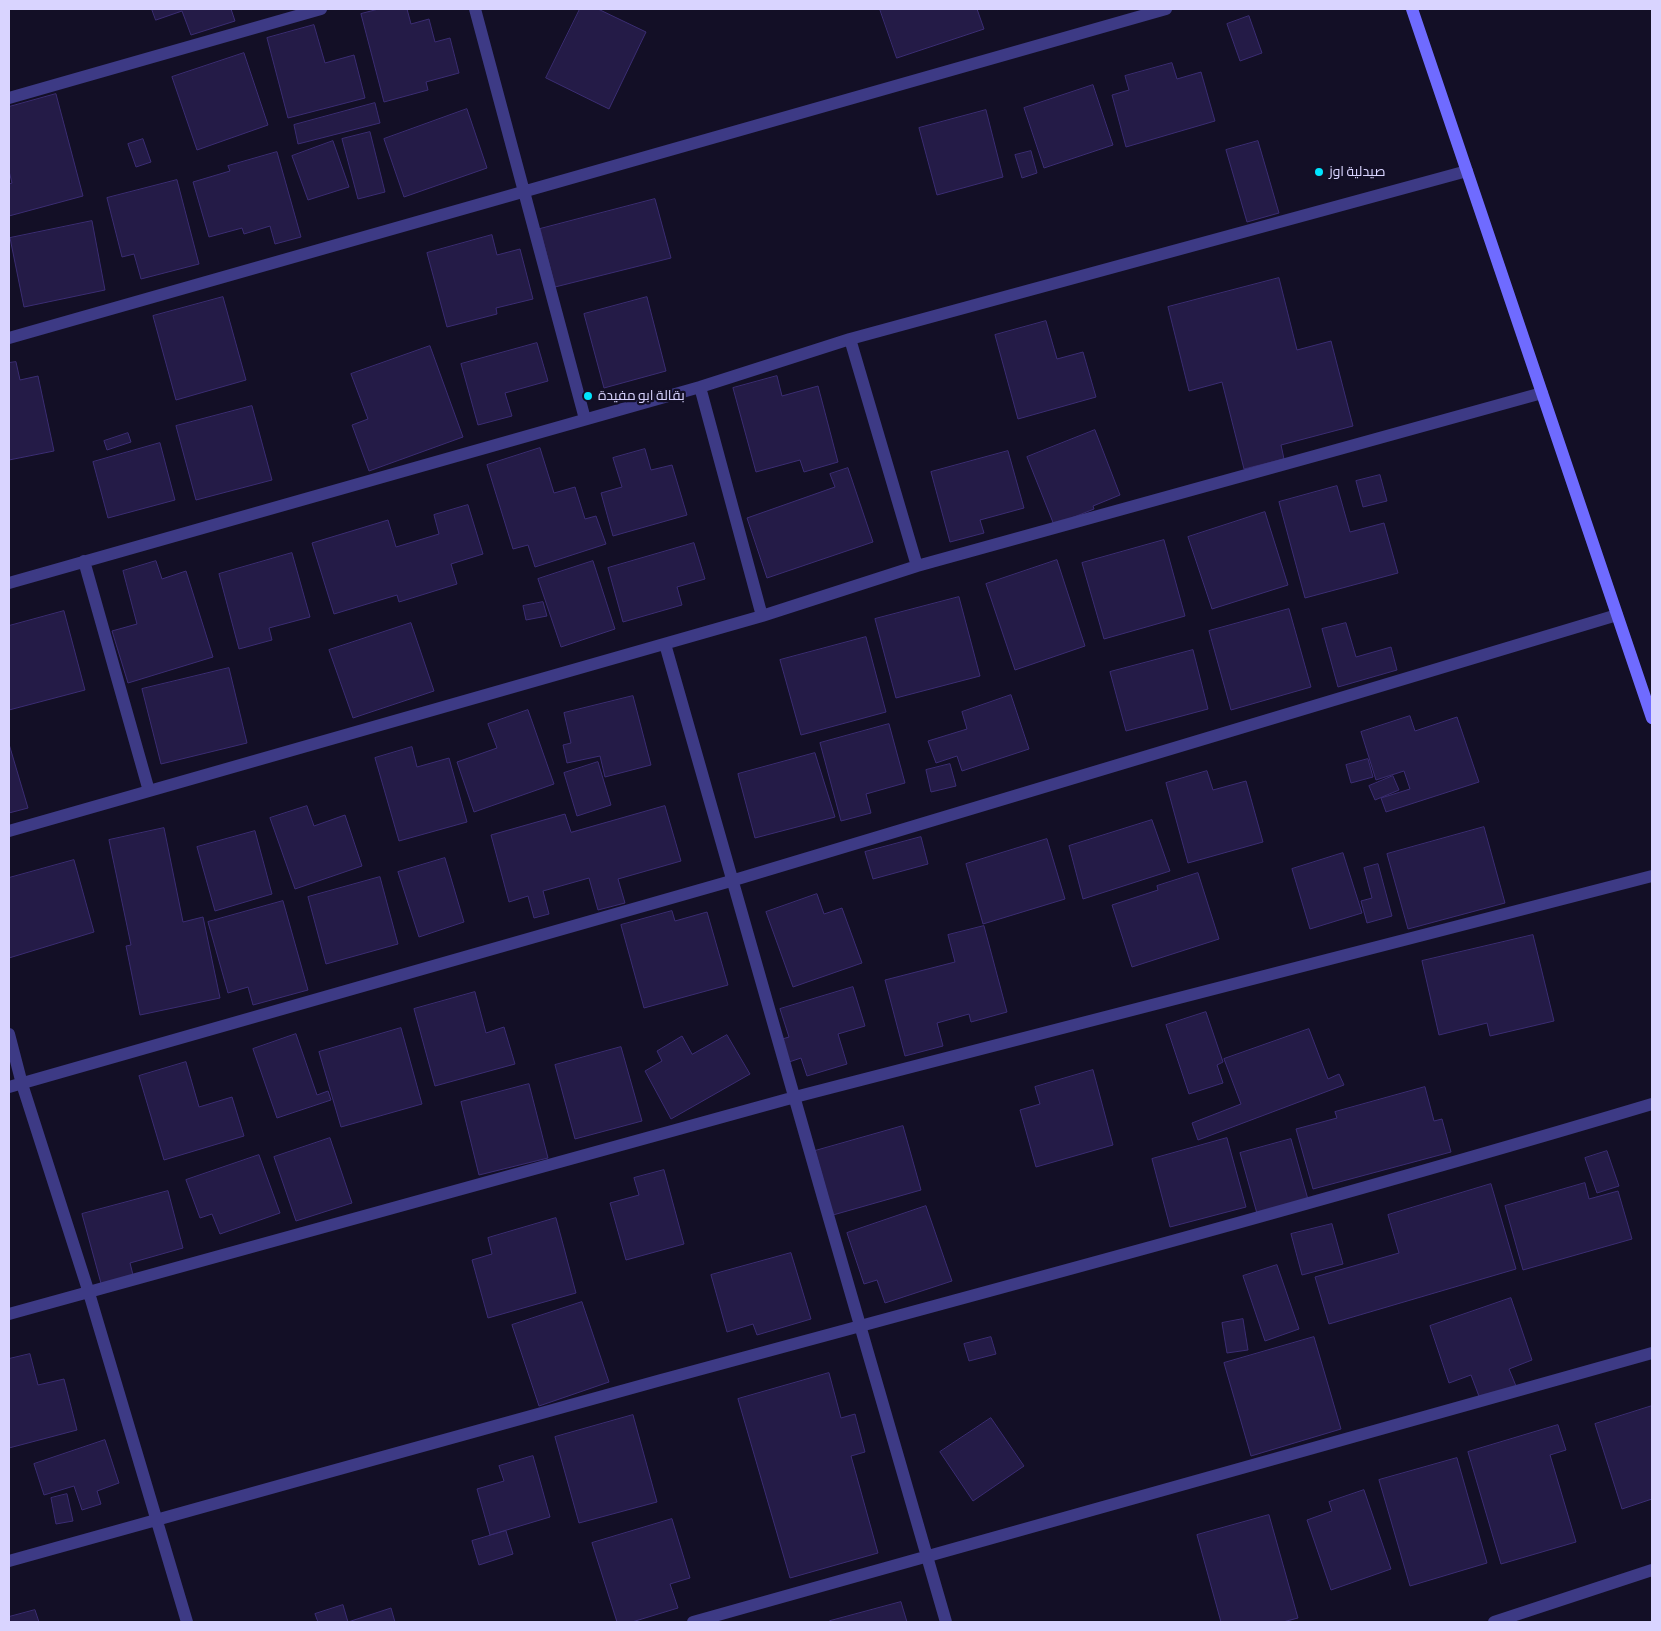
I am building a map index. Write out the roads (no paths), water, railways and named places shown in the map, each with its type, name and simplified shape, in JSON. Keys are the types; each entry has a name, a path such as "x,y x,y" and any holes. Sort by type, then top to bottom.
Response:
{"street":[{"path":"9,98 321,9"},
{"path":"475,9 586,419"},
{"path":"9,338 1166,9"},
{"path":"1412,9 1652,718"},
{"path":"9,583 700,387 850,339 1467,171"},
{"path":"850,339 917,566"},
{"path":"700,387 762,616"},
{"path":"9,831 762,616 917,566 1542,393"},
{"path":"84,561 149,791"},
{"path":"9,1088 731,881 1617,615"},
{"path":"666,644 731,881 796,1097 946,1622"},
{"path":"9,1314 796,1097 1652,876"},
{"path":"9,1034 22,1084 90,1293 187,1622"},
{"path":"9,1561 1447,1165 1652,1104"},
{"path":"694,1622 1652,1353"},
{"path":"1494,1622 1652,1570"}],"place":[{"name":"صيدلية اوز","path":"1319,172"},
{"name":"بقالة ابو مفيدة","path":"588,396"}]}
